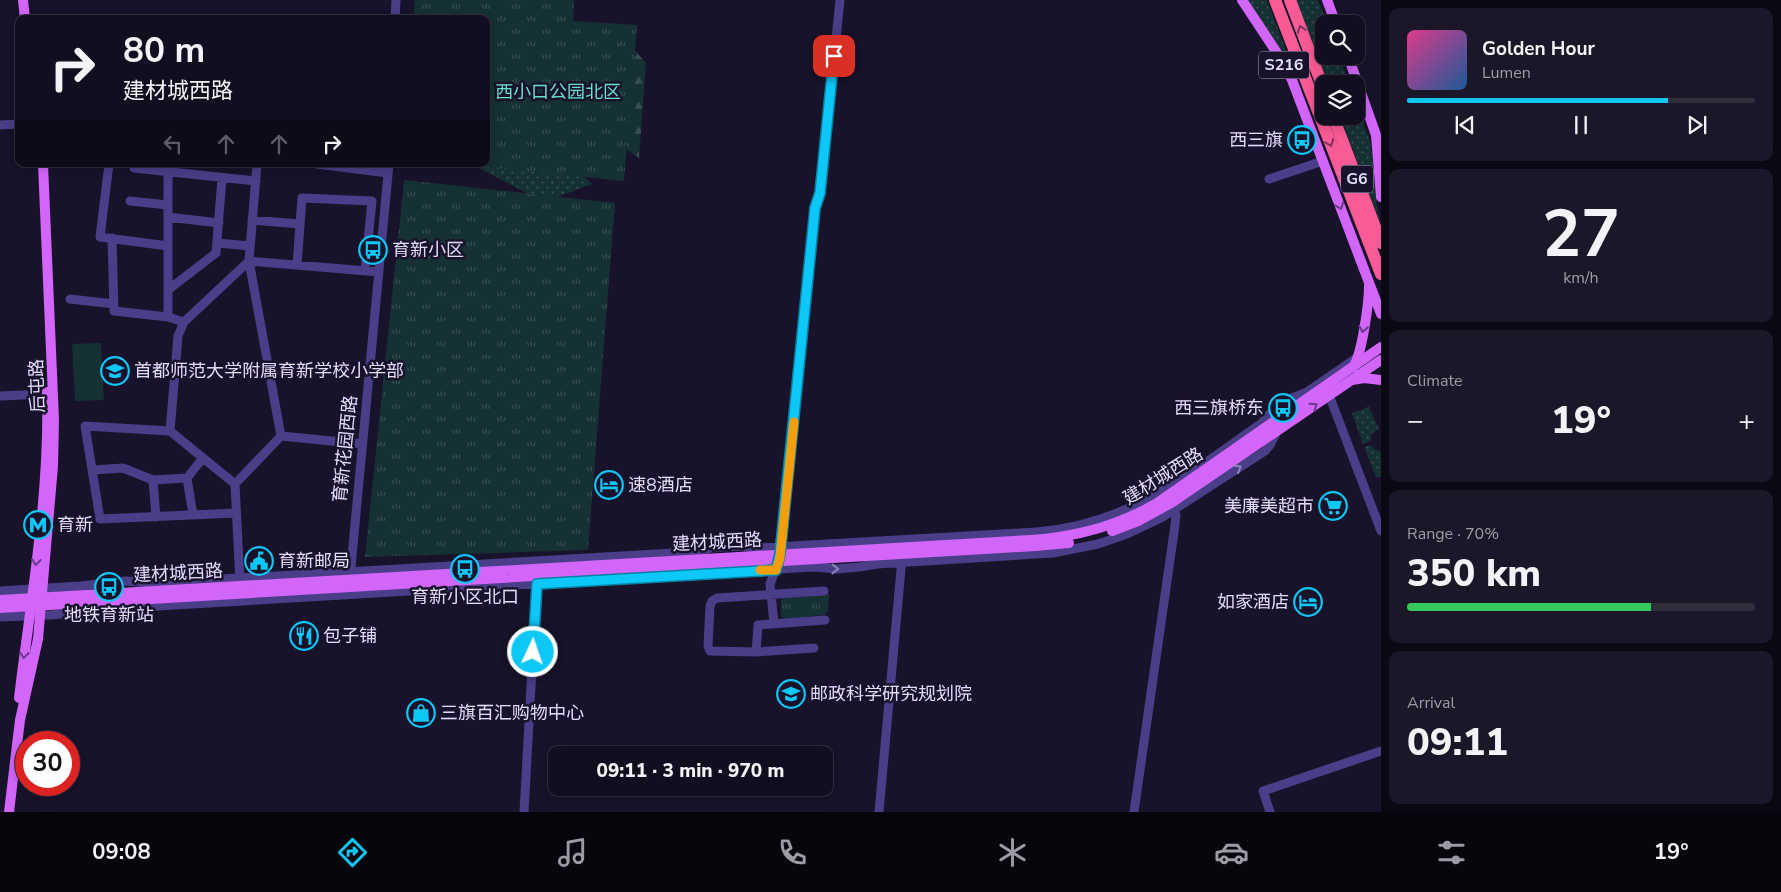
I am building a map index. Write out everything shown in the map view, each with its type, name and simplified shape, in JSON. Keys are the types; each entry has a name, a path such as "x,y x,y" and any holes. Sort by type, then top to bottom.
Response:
{"highway":[{"name":"G6","path":"1275,0 1380,272"},
{"path":"1290,0 1318,75"},
{"name":"G6","path":"1337,125 1381,243"}],"main road":[{"path":"23,0 25,15"},
{"path":"30,0 32,15"},
{"name":"S216","path":"1242,0 1286,69 1301,102 1381,314"},
{"path":"1327,0 1333,15"},
{"path":"1351,65 1376,135 1381,197"},
{"name":"后屯路","path":"36,602 46,456 47,394 37,167"},
{"name":"后屯路","path":"36,602 50,511 54,420 43,167"},
{"path":"1367,276 1380,272"},
{"path":"1367,276 1373,288 1381,292"},
{"path":"1356,359 1368,299 1367,276"},
{"name":"建材城西路","path":"537,576 625,563 779,558 902,558 1044,546 1075,542 1103,535 1129,525 1171,503 1347,382 1378,353"},
{"name":"建材城西路","path":"0,608 36,602 240,582 537,576 1064,537 1110,525 1140,512 1171,503 1356,359 1378,353"},
{"path":"1347,382 1360,378 1381,380"},
{"name":"建材城西路","path":"0,600 36,602 350,580"},
{"path":"5,812 36,602"},
{"path":"9,812 20,720 36,650 36,602"}],"street":[{"path":"394,15 396,0"},
{"path":"774,623 770,584 779,558 815,208 820,193 840,0"},
{"path":"0,125 15,124"},
{"path":"1269,179 1323,161"},
{"path":"109,167 100,237 168,246"},
{"path":"257,167 249,261 281,436"},
{"path":"371,167 389,168"},
{"path":"134,168 256,181"},
{"name":"育新花园西路","path":"350,580 389,168"},
{"path":"168,172 168,317"},
{"path":"168,290 216,253 222,178"},
{"path":"297,265 302,198 372,201 365,270"},
{"path":"130,201 168,205"},
{"path":"168,217 219,223"},
{"path":"252,220 300,224"},
{"path":"112,238 114,311 168,317 184,322"},
{"path":"218,242 250,246"},
{"path":"170,431 178,336 184,322 249,261 379,272"},
{"path":"70,299 114,304"},
{"name":"建材城西路","path":"350,580 592,558 691,552 737,546 758,548 779,558 1069,528 1100,520 1137,505 1163,491 1262,423 1267,416 1292,398 1306,392 1356,359"},
{"path":"0,396 47,394"},
{"path":"1329,395 1381,531"},
{"path":"236,514 100,519 85,426 170,431 234,484 236,514 240,582"},
{"path":"281,436 362,444"},
{"path":"234,484 281,436"},
{"path":"193,515 187,478 202,458"},
{"path":"92,470 123,468 153,480 187,478"},
{"path":"153,480 156,517"},
{"path":"1134,812 1175,525 1171,503"},
{"path":"592,558 625,563"},
{"path":"879,812 902,558"},
{"path":"524,812 537,576"},
{"name":"建材城西路","path":"0,590 36,602 135,608 537,576"},
{"path":"814,648 756,652 710,651 708,646 712,601 717,598 824,591"},
{"name":"建材城西路","path":"0,617 36,602"},
{"path":"756,652 758,625 825,620"},
{"path":"1270,812 1263,791 1381,751"}],"green space":[{"name":"西小口公园北区","path":"415,0 574,0 573,21 637,25 624,181 486,167 490,167 490,15 413,15"},
{"path":"1246,0 1267,0 1294,71"},
{"path":"1296,0 1318,0 1324,15 1315,15 1315,50"},
{"path":"624,38 646,63 639,158 619,145"},
{"path":"1321,65 1343,65 1346,75 1325,75"},
{"path":"1343,125 1364,125 1371,145 1377,207 1381,225"},
{"path":"490,164 571,164 592,184 544,202 477,167 490,167"},
{"path":"404,180 615,203 588,550 365,557"},
{"path":"101,343 104,400 75,401 72,344"},
{"path":"1369,407 1379,429 1371,434 1371,441 1363,444 1352,413"},
{"path":"1371,445 1374,449 1381,452 1381,477 1376,477 1364,447"},
{"path":"829,595 828,611 824,615 784,619 781,616 781,600 784,597"}],"slow traffic":[{"path":"760,570 776,570 780,558 794,422"}],"place":[{"name":"西三旗","path":"1302,140"},
{"name":"育新小区","path":"373,250"},
{"name":"首都师范大学附属育新学校小学部","path":"115,371"},
{"name":"西三旗桥东","path":"1283,408"},
{"name":"速8酒店","path":"609,485"},
{"name":"美廉美超市","path":"1333,506"},
{"name":"育新","path":"38,525"},
{"name":"育新邮局","path":"259,561"},
{"name":"育新小区北口","path":"465,569"},
{"name":"地铁育新站","path":"109,587"},
{"name":"如家酒店","path":"1308,602"},
{"name":"包子铺","path":"304,636"},
{"name":"邮政科学研究规划院","path":"791,694"},
{"name":"三旗百汇购物中心","path":"421,713"}],"route":[{"path":"533,652 537,584 776,570 780,554 815,208 820,193 834,56"}]}
